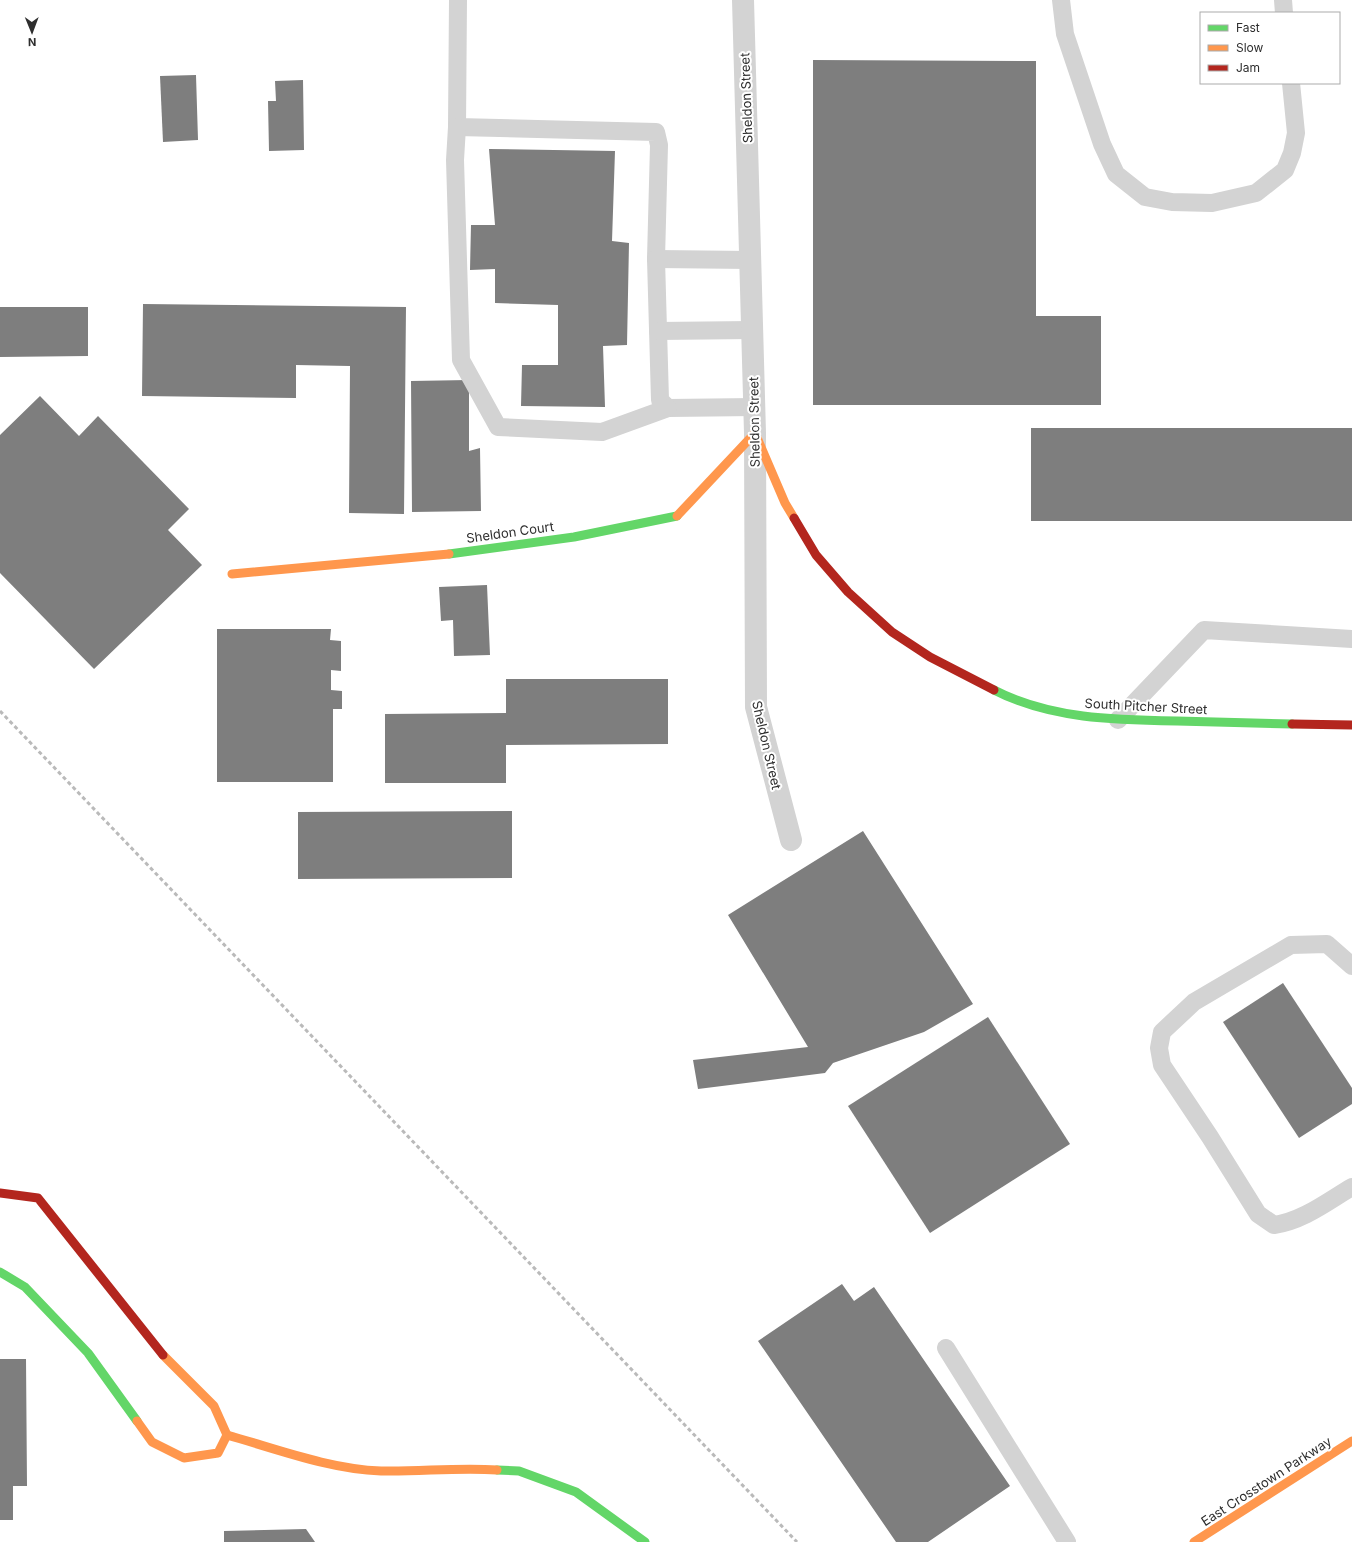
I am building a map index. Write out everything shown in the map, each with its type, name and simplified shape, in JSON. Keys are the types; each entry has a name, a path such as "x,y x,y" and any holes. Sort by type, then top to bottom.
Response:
{"street":[{"name":"Sheldon Street","path":"744,0 755,432 756,707 791,840"},
{"name":"Sheldon Court","path":"232,574 430,557 574,537 676,516 755,432"},
{"name":"South Pitcher Street","path":"755,432 786,503 816,555 848,592 892,632 930,657 1003,695 1058,713 1118,720 1352,725"},
{"path":"0,1193 38,1198 161,1354 214,1406 227,1435 332,1465 381,1471 468,1468 519,1471 576,1492 646,1542"},
{"path":"0,1272 25,1288 88,1353 152,1442 184,1458 218,1453 227,1435"},
{"name":"East Crosstown Parkway","path":"1194,1542 1352,1441"}],"lane":[{"path":"458,0 457,127 455,160 461,360 498,427 602,432 668,408 754,407"},
{"path":"1061,0 1065,34 1102,144 1116,174 1145,197 1172,202 1212,203 1256,193 1285,170 1292,153 1296,133 1291,84"},
{"path":"1283,0 1284,12"},
{"path":"457,127 656,132 659,145 656,259 660,400 668,408"},
{"path":"656,259 751,260"},
{"path":"658,331 752,330"},
{"path":"1118,720 1204,630 1352,639"},
{"path":"1352,966 1327,944 1291,945 1194,1002 1162,1032 1159,1048 1162,1065 1210,1137 1258,1214 1274,1225 1288,1223 1312,1211 1352,1187"},
{"path":"946,1348 1067,1542"}],"building":[{"path":"813,60 1036,61 1036,316 1101,316 1101,405 813,405"},
{"path":"196,75 198,140 163,142 160,76"},
{"path":"303,80 304,150 269,151 268,101 276,101 275,81"},
{"path":"489,149 615,151 612,241 629,243 627,345 603,346 605,407 521,406 522,365 558,365 558,305 495,303 495,269 470,270 471,225 495,225"},
{"path":"143,304 406,307 404,514 349,513 350,366 296,365 296,398 142,396"},
{"path":"0,307 88,307 88,356 0,357"},
{"path":"469,380 469,451 480,448 481,511 412,512 411,381"},
{"path":"40,396 79,436 98,416 189,509 168,530 202,565 94,669 0,573 0,435"},
{"path":"1031,428 1352,428 1352,521 1031,521"},
{"path":"487,585 490,655 454,656 453,620 441,621 439,587"},
{"path":"217,629 331,629 330,640 341,641 341,671 331,670 331,690 342,691 342,709 333,709 333,782 217,782"},
{"path":"506,679 668,679 668,744 506,745 506,783 385,783 385,714 506,713"},
{"path":"512,811 512,878 298,879 298,812"},
{"path":"863,831 973,1004 924,1032 833,1063 825,1073 698,1089 693,1060 808,1047 728,915"},
{"path":"1283,983 1352,1088 1352,1104 1299,1138 1223,1022"},
{"path":"988,1017 1070,1144 930,1233 848,1106"},
{"path":"842,1284 854,1301 874,1287 1010,1486 928,1542 896,1542 758,1341"},
{"path":"0,1359 26,1359 27,1486 13,1486 13,1520 0,1520"},
{"path":"306,1529 315,1542 224,1542 224,1531"}],"railway":[{"path":"0,711 797,1542"}],"traffic: fast":[{"path":"449,554 574,537 677,516"},
{"path":"994,690 1015,700 1038,707 1083,716 1130,720 1292,724"},
{"path":"0,1272 25,1287 88,1353 137,1421"},
{"path":"497,1470 519,1471 576,1492 645,1542"}],"traffic: slow":[{"path":"677,516 755,433 785,503 794,518"},
{"path":"232,574 449,554"},
{"path":"137,1421 152,1442 184,1458 218,1453 227,1435 214,1406 163,1355"},
{"path":"227,1435 303,1458 362,1469 381,1471 468,1469 497,1470"},
{"path":"1194,1542 1352,1441"}],"traffic: jam":[{"path":"794,518 816,555 848,592 892,632 930,657 994,690"},
{"path":"1292,724 1352,725"},
{"path":"0,1193 38,1198 163,1355"}]}
